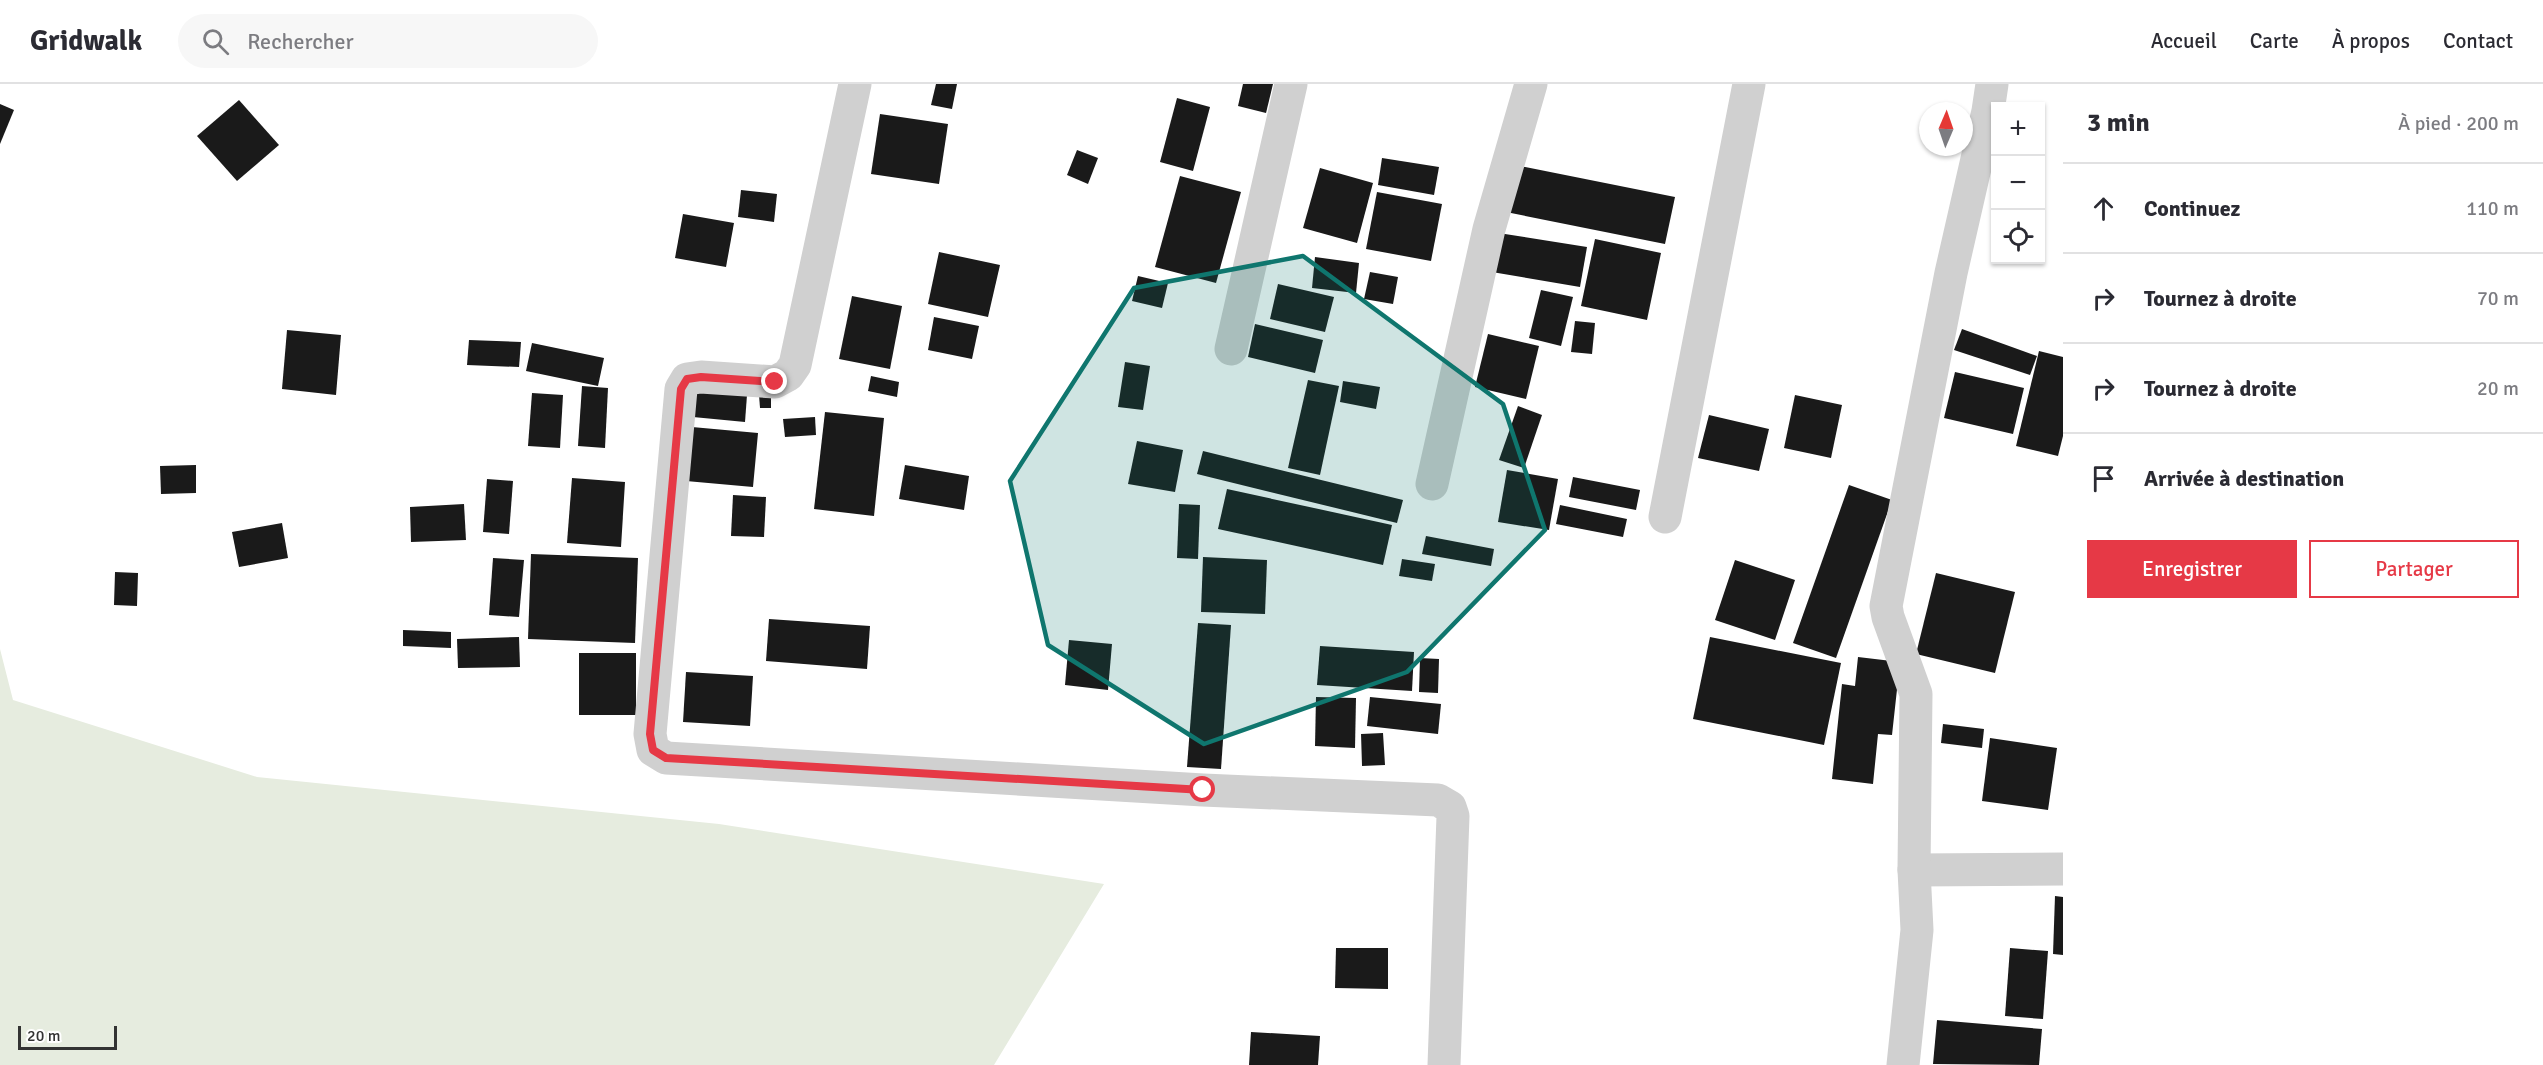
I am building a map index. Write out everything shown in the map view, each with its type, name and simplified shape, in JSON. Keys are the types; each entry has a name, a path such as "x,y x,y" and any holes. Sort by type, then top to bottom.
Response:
{"street":[{"path":"855,84 795,365 788,375 775,382 701,377 687,379 681,389 650,734 653,750 666,758 1203,790 1438,800 1450,807 1453,816 1444,1065"},
{"path":"1232,349 1291,84"},
{"path":"1432,484 1489,229 1531,84"},
{"path":"1665,517 1749,84"},
{"path":"1903,1065 1917,930 1914,870 1916,694 1886,606 1951,273 1988,111 1992,84"},
{"path":"1914,870 2063,869"}],"highlighted area":[{"path":"1303,256 1503,404 1545,530 1407,672 1204,744 1048,645 1010,481 1134,288"}],"shaded area":[{"path":"0,649 13,700 257,777 719,824 1104,884 994,1065 0,1065"}],"building":[{"path":"936,84 957,84 952,109 931,105"},
{"path":"1243,84 1273,84 1266,113 1238,106"},
{"path":"1177,98 1210,107 1193,171 1160,162"},
{"path":"239,100 279,145 237,181 197,136"},
{"path":"0,104 14,110 0,144"},
{"path":"880,114 948,124 939,184 871,174"},
{"path":"1077,150 1098,158 1088,184 1067,175"},
{"path":"1382,158 1439,167 1434,195 1378,185"},
{"path":"1510,164 1675,197 1665,244 1501,211"},
{"path":"1320,168 1373,183 1357,243 1303,228"},
{"path":"1180,176 1241,192 1216,283 1155,267"},
{"path":"741,190 777,194 774,222 738,217"},
{"path":"1377,192 1442,204 1431,261 1366,249"},
{"path":"683,214 734,223 726,267 675,258"},
{"path":"1492,232 1587,247 1580,287 1486,271"},
{"path":"1595,239 1661,253 1647,320 1581,306"},
{"path":"939,252 1000,265 988,317 928,304"},
{"path":"1315,257 1359,263 1356,293 1312,288"},
{"path":"1370,272 1398,277 1393,304 1364,299"},
{"path":"1138,276 1168,283 1162,308 1132,301"},
{"path":"1278,284 1334,297 1325,332 1270,319"},
{"path":"1541,290 1573,297 1561,346 1529,338"},
{"path":"852,296 902,306 890,369 839,359"},
{"path":"934,317 979,326 972,359 928,350"},
{"path":"1575,321 1595,323 1592,354 1571,352"},
{"path":"1255,324 1323,340 1315,373 1248,357"},
{"path":"1962,329 2037,356 2030,375 1954,350"},
{"path":"287,330 341,335 336,395 282,389"},
{"path":"1488,334 1539,346 1526,399 1475,387"},
{"path":"469,340 521,342 519,367 467,365"},
{"path":"532,343 604,358 598,386 526,371"},
{"path":"2039,351 2063,357 2063,436 2058,456 2016,446"},
{"path":"1125,362 1150,366 1143,410 1118,407"},
{"path":"1955,372 2024,388 2013,434 1944,418"},
{"path":"871,376 899,382 897,397 868,391"},
{"path":"1308,380 1339,386 1320,475 1288,468"},
{"path":"1343,381 1380,387 1376,409 1340,402"},
{"path":"582,386 608,388 605,448 578,446"},
{"path":"696,390 747,395 745,422 693,417"},
{"path":"532,393 563,395 560,448 528,446"},
{"path":"771,394 771,408 760,408 759,395"},
{"path":"1795,395 1842,405 1831,458 1784,448"},
{"path":"1518,406 1542,415 1524,468 1499,460"},
{"path":"825,412 884,418 874,516 814,509"},
{"path":"1709,415 1769,429 1759,471 1698,458"},
{"path":"815,417 816,435 785,437 783,419"},
{"path":"692,427 758,433 753,487 686,481"},
{"path":"1137,441 1183,450 1175,492 1128,484"},
{"path":"1203,451 1403,500 1397,523 1197,474"},
{"path":"196,465 196,493 161,494 160,466"},
{"path":"905,465 969,476 964,510 899,499"},
{"path":"1507,470 1558,479 1549,530 1498,522"},
{"path":"1573,477 1640,490 1636,510 1569,497"},
{"path":"572,478 625,482 621,547 567,543"},
{"path":"487,479 513,481 509,534 483,532"},
{"path":"1849,485 1892,500 1836,658 1793,643"},
{"path":"1227,489 1392,525 1383,565 1218,529"},
{"path":"733,495 766,497 764,537 731,536"},
{"path":"464,504 466,540 411,542 410,507"},
{"path":"1179,504 1200,505 1198,559 1177,558"},
{"path":"1560,505 1627,519 1623,537 1556,524"},
{"path":"282,523 288,558 239,567 232,532"},
{"path":"1426,536 1494,549 1491,566 1422,554"},
{"path":"531,554 638,558 635,643 528,639"},
{"path":"1203,557 1267,560 1265,614 1201,612"},
{"path":"493,558 524,560 519,617 489,615"},
{"path":"1402,559 1435,564 1432,581 1399,576"},
{"path":"1735,560 1795,580 1775,640 1715,620"},
{"path":"115,572 138,573 137,606 114,605"},
{"path":"1936,573 2015,592 1995,673 1916,654"},
{"path":"769,619 870,626 867,669 766,661"},
{"path":"1198,623 1231,625 1221,769 1187,767"},
{"path":"403,630 451,632 451,648 403,646"},
{"path":"519,637 520,667 458,668 457,639"},
{"path":"1710,637 1841,663 1824,745 1693,719"},
{"path":"1069,640 1112,644 1108,690 1065,685"},
{"path":"1320,646 1414,652 1412,691 1317,685"},
{"path":"579,653 636,653 636,715 579,715"},
{"path":"1858,657 1900,662 1892,735 1878,734 1873,784 1832,779 1842,684 1855,686"},
{"path":"1420,658 1439,659 1438,693 1419,692"},
{"path":"686,672 753,676 750,726 683,722"},
{"path":"1316,697 1356,698 1355,748 1315,746"},
{"path":"1370,697 1441,704 1438,734 1367,726"},
{"path":"1943,724 1984,729 1982,748 1941,743"},
{"path":"1383,733 1385,765 1362,766 1361,734"},
{"path":"1990,738 2057,748 2048,810 1982,801"},
{"path":"2055,896 2063,897 2063,955 2053,954"},
{"path":"1336,948 1388,948 1388,989 1335,988"},
{"path":"2010,948 2048,951 2043,1019 2005,1016"},
{"path":"1937,1020 2042,1029 2039,1065 1933,1064"},
{"path":"1251,1032 1320,1036 1318,1065 1249,1065"}],"route":[{"path":"775,382 701,377 687,379 681,389 650,734 653,750 666,758 1203,790"}]}
